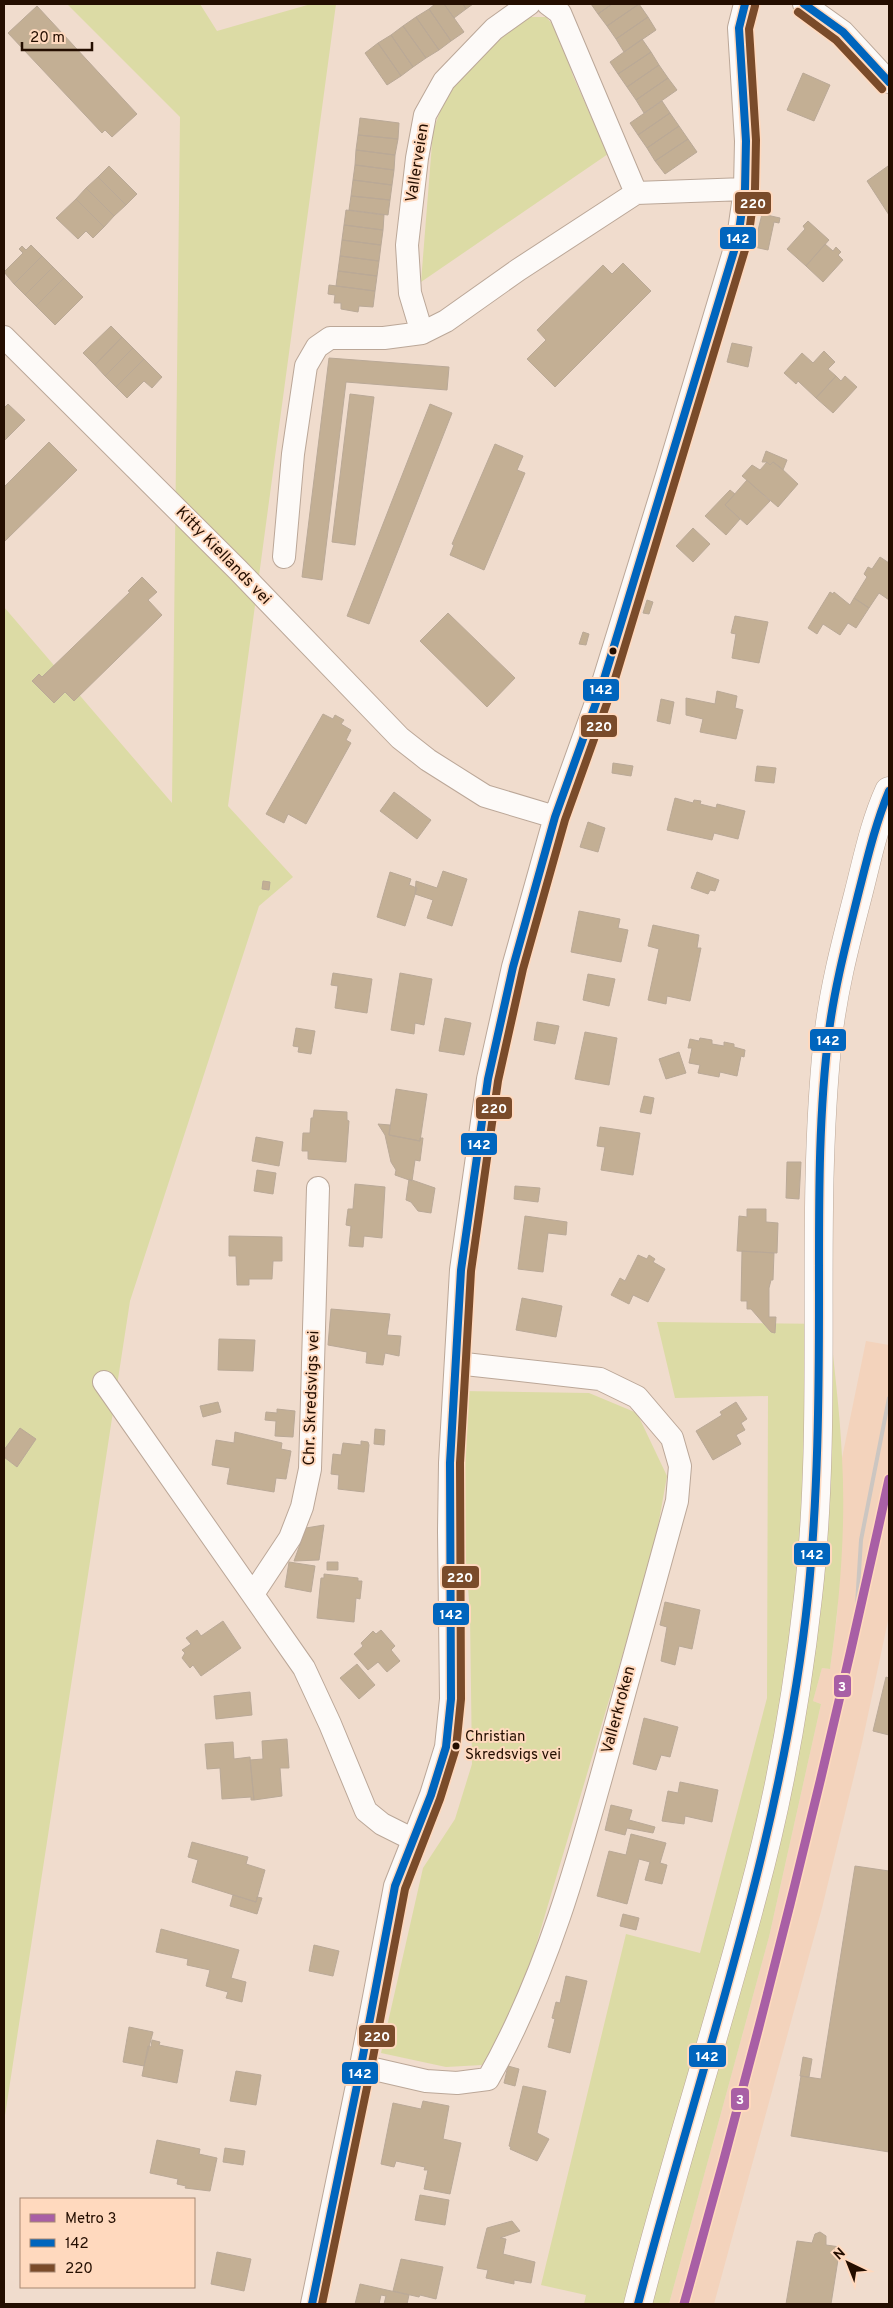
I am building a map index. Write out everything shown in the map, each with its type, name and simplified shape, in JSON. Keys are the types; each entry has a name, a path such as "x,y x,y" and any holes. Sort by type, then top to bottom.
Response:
{"street":[{"name":"Vallerveien","path":"422,333 410,293 406,245 416,158 425,115 444,81 494,29 529,4"},
{"path":"548,4 560,13 636,193"},
{"path":"312,2304 361,2066 395,1886 431,1795 446,1747 451,1698 449,1531 461,1270 488,1079 513,967 555,817 600,689 671,463 738,238 745,189 746,141 739,28 744,4"},
{"path":"804,4 843,32 889,82"},
{"path":"284,557 297,424 306,366 317,347 330,338 384,338 422,333 446,321 518,270 636,193 745,189"},
{"name":"Kitty Kiellands vei","path":"4,337 238,570 400,738 428,760 485,796 555,817"},
{"path":"638,2304 658,2225 754,1890 782,1769 808,1601 814,1545 817,1486 820,1156 827,1043 839,969 849,928 874,834 889,791"},
{"name":"Chr. Skredsvigs vei","path":"253,1594 290,1538 302,1507 310,1469 318,1188"},
{"name":"Vallerkroken","path":"361,2066 426,2081 457,2083 488,2079 505,2050 534,1985 556,1924 590,1817 677,1501 680,1466 672,1438 637,1397 600,1379 456,1363"},
{"path":"104,1382 304,1668 330,1724 366,1811 382,1824 412,1839"}],"shaded area":[{"path":"67,4 200,4 217,31 311,4 336,4 228,806 293,877 259,906 130,1301 4,2122 4,607 172,803 180,117"},
{"path":"526,17 546,17 560,33 573,76 608,154 421,282 433,131 446,95 487,46"},
{"path":"657,1322 830,1324 842,1457 841,1563 830,1669 822,1668 813,1701 821,1704 769,1937 669,2304 584,2304 586,2295 541,2285 626,1934 700,1953 767,1698 768,1396 675,1398"},
{"path":"866,1341 889,1345 889,1616 862,1743 822,1908 714,2304 669,2304 769,1937 821,1704 813,1701 822,1668 830,1669 837,1616 842,1528 842,1458"},
{"path":"462,1391 589,1393 637,1413 667,1476 654,1549 517,2009 482,2065 446,2067 381,2053 423,1868 455,1819 472,1764 470,1614 459,1467"}],"building":[{"path":"435,4 444,4 464,32 451,41 429,9"},
{"path":"444,4 463,4 466,9 454,18"},
{"path":"463,4 473,4 466,9"},
{"path":"591,4 612,4 598,14"},
{"path":"612,4 639,4 607,26 598,14"},
{"path":"639,4 648,17 616,39 607,26"},
{"path":"37,6 137,114 112,137 105,130 102,133 8,33"},
{"path":"429,9 451,41 439,50 416,17"},
{"path":"416,17 439,50 426,58 403,26"},
{"path":"648,17 656,30 624,52 616,39"},
{"path":"403,26 426,58 413,67 391,35"},
{"path":"391,35 413,67 401,76 378,43"},
{"path":"642,39 651,52 618,74 610,62"},
{"path":"378,43 401,76 387,85 365,53"},
{"path":"651,52 659,65 627,87 618,74"},
{"path":"659,65 668,78 636,100 627,87"},
{"path":"803,73 830,85 814,121 787,110"},
{"path":"668,78 677,90 644,113 636,100"},
{"path":"662,101 670,113 638,135 630,123"},
{"path":"670,113 679,126 647,148 638,135"},
{"path":"360,118 399,123 398,139 358,135"},
{"path":"679,126 688,139 655,161 647,148"},
{"path":"358,135 398,139 395,155 356,150"},
{"path":"688,139 697,152 665,174 655,161"},
{"path":"356,150 395,155 394,170 355,165"},
{"path":"355,165 394,170 392,185 353,180"},
{"path":"109,166 137,194 126,205 98,177"},
{"path":"889,167 889,215 867,181"},
{"path":"98,177 126,205 114,216 86,188"},
{"path":"353,180 392,185 390,200 351,196"},
{"path":"86,188 114,216 104,227 76,199"},
{"path":"351,196 390,200 388,215 349,210"},
{"path":"76,199 104,227 93,238 86,231 78,239 56,218"},
{"path":"346,210 384,215 383,230 344,225"},
{"path":"762,214 780,218 779,223 774,222 768,250 754,247"},
{"path":"808,221 829,240 806,266 787,249 805,229 803,226"},
{"path":"344,225 383,230 381,245 342,240"},
{"path":"342,240 381,245 379,261 340,256"},
{"path":"825,244 833,251 836,247 841,252 838,255 843,260 823,282 806,266"},
{"path":"31,245 42,256 14,284 4,272 23,253 19,249 22,246 26,250"},
{"path":"42,256 53,267 25,295 14,284"},
{"path":"340,256 379,261 377,276 338,271"},
{"path":"623,263 651,291 555,387 527,359 546,340 537,330 603,265 612,274"},
{"path":"53,267 64,278 36,306 25,295"},
{"path":"338,271 377,276 375,291 336,286"},
{"path":"64,278 83,297 55,325 36,306"},
{"path":"329,285 375,291 373,307 359,306 358,312 341,309 341,303 334,303 335,295 328,294"},
{"path":"111,326 122,337 95,365 83,353"},
{"path":"122,337 133,348 105,376 95,365"},
{"path":"732,343 752,347 748,367 727,362"},
{"path":"133,348 144,359 116,387 105,376"},
{"path":"824,351 835,362 828,369 836,376 816,398 798,381 796,384 784,373 802,353 813,363"},
{"path":"329,358 449,367 447,390 346,382 322,580 302,577"},
{"path":"144,359 162,377 152,388 144,381 127,398 116,387"},
{"path":"836,376 841,381 845,376 857,387 833,413 816,398"},
{"path":"350,394 374,397 355,545 332,542"},
{"path":"8,404 25,420 4,441 4,408"},
{"path":"430,404 452,413 369,624 347,616"},
{"path":"49,442 77,470 4,542 4,487"},
{"path":"495,444 523,456 517,470 525,473 484,570 450,555 454,545 452,544"},
{"path":"766,451 787,460 783,470 773,462 770,465 767,462 762,462"},
{"path":"767,462 770,465 773,462 798,484 778,507 742,476 752,465 760,470"},
{"path":"747,480 770,501 747,525 725,505"},
{"path":"730,490 735,494 725,505 740,519 726,535 705,516"},
{"path":"693,528 710,544 693,562 676,546"},
{"path":"880,557 889,563 889,600 879,593 869,608 854,598 867,577 864,574 868,567 872,569"},
{"path":"142,577 157,592 148,600 162,615 74,701 65,692 54,703 32,681 39,674 42,677 130,592 128,591"},
{"path":"830,592 833,594 834,592 850,605 854,598 869,608 856,628 848,623 840,635 823,624 817,634 808,628"},
{"path":"647,600 653,602 649,614 643,613"},
{"path":"448,613 515,678 487,707 420,641"},
{"path":"735,616 768,622 759,663 732,658 736,634 731,633"},
{"path":"583,632 589,634 586,645 579,644"},
{"path":"717,691 737,696 735,708 743,710 736,739 700,732 703,719 686,715 686,698 715,704"},
{"path":"661,699 674,702 670,724 657,721"},
{"path":"323,714 333,719 335,715 344,720 341,724 351,730 346,740 351,743 306,824 288,814 284,823 266,814"},
{"path":"613,763 633,766 631,776 612,773"},
{"path":"757,766 776,768 774,783 755,781"},
{"path":"394,792 431,820 417,839 380,811"},
{"path":"675,798 693,803 694,800 701,801 700,804 716,808 717,804 745,811 738,839 714,833 712,840 667,830"},
{"path":"588,822 605,828 598,852 580,847"},
{"path":"443,871 467,879 452,926 427,918 433,900 415,894 416,881 437,888"},
{"path":"390,872 411,879 409,885 417,888 405,926 377,917"},
{"path":"697,872 719,880 715,891 710,890 708,894 691,888"},
{"path":"263,881 270,882 269,890 262,889"},
{"path":"579,911 620,919 618,928 628,930 621,962 571,952"},
{"path":"653,925 699,935 697,948 701,948 690,1001 667,996 666,1004 648,1000 659,949 648,946"},
{"path":"333,973 372,979 367,1013 335,1008 338,986 331,985"},
{"path":"400,973 432,979 424,1025 415,1023 414,1034 391,1030"},
{"path":"588,974 615,979 609,1006 583,1000"},
{"path":"445,1018 471,1023 464,1055 439,1051"},
{"path":"537,1022 559,1026 555,1044 534,1040"},
{"path":"296,1028 315,1031 311,1054 298,1052 299,1047 293,1046"},
{"path":"585,1032 617,1038 609,1085 575,1079"},
{"path":"700,1038 712,1040 712,1044 724,1046 724,1042 734,1044 734,1047 745,1050 744,1057 741,1056 737,1076 720,1072 719,1077 698,1073 700,1065 689,1063 692,1048 688,1048 690,1039 699,1041"},
{"path":"679,1052 686,1073 666,1079 659,1059"},
{"path":"396,1089 427,1094 420,1141 389,1135"},
{"path":"644,1096 654,1098 651,1114 640,1112"},
{"path":"314,1110 347,1112 347,1120 349,1121 346,1162 308,1159 308,1151 302,1151 303,1133 310,1133 311,1118 313,1118"},
{"path":"378,1124 390,1125 389,1135 420,1141 420,1138 423,1138 420,1161 415,1160 412,1181 395,1175 396,1170 391,1162 385,1135"},
{"path":"600,1127 640,1133 633,1175 601,1170 605,1147 597,1146"},
{"path":"256,1137 283,1142 279,1166 252,1161"},
{"path":"787,1162 801,1162 799,1199 786,1198"},
{"path":"257,1170 276,1173 273,1194 254,1191"},
{"path":"409,1179 435,1188 431,1213 418,1211 411,1202 406,1200"},
{"path":"355,1184 385,1187 382,1238 364,1236 363,1247 349,1246 351,1226 346,1225 348,1209 353,1209"},
{"path":"515,1186 540,1188 538,1202 514,1199"},
{"path":"747,1209 766,1209 766,1222 778,1223 777,1253 737,1251 739,1216 747,1217"},
{"path":"525,1216 567,1222 566,1235 548,1233 543,1272 518,1269"},
{"path":"229,1236 282,1237 282,1261 273,1261 272,1279 249,1279 249,1285 237,1285 236,1256 229,1256"},
{"path":"742,1251 774,1253 773,1280 771,1280 769,1288 769,1317 776,1317 775,1333 771,1332 751,1309 747,1309 747,1301 741,1301"},
{"path":"638,1255 647,1259 649,1255 655,1259 653,1262 665,1269 648,1302 633,1295 629,1304 611,1295 620,1278 625,1281"},
{"path":"522,1298 562,1306 556,1337 516,1330"},
{"path":"331,1309 390,1314 387,1335 401,1336 399,1356 385,1353 383,1365 366,1363 367,1352 328,1345"},
{"path":"219,1339 255,1340 253,1371 218,1370"},
{"path":"218,1402 221,1412 203,1417 200,1406"},
{"path":"736,1402 747,1419 741,1423 745,1430 736,1435 741,1444 713,1460 696,1431 722,1415 720,1412"},
{"path":"277,1409 295,1411 293,1437 275,1436 276,1421 265,1420 266,1412 277,1413"},
{"path":"20,1428 36,1439 17,1467 4,1457 4,1450"},
{"path":"375,1429 385,1430 384,1445 374,1444"},
{"path":"235,1432 282,1443 281,1449 291,1451 286,1479 276,1478 274,1492 227,1484 230,1468 212,1465 216,1440 234,1443"},
{"path":"361,1441 368,1442 369,1445 364,1492 338,1489 339,1475 331,1474 333,1454 341,1455 343,1443 361,1445"},
{"path":"324,1525 319,1560 294,1561 306,1528"},
{"path":"289,1562 315,1566 311,1592 285,1587"},
{"path":"327,1562 338,1562 338,1570 327,1570"},
{"path":"324,1574 358,1578 358,1581 362,1581 360,1599 356,1598 354,1622 317,1618 321,1578 324,1578"},
{"path":"665,1602 700,1610 692,1649 679,1646 675,1665 661,1661 667,1627 660,1625"},
{"path":"223,1621 241,1648 201,1676 193,1665 190,1668 182,1658 185,1653 182,1650 191,1644 186,1638 197,1630 201,1636"},
{"path":"381,1630 395,1646 391,1650 400,1661 387,1672 378,1662 368,1670 354,1654 363,1646 361,1643 373,1631 376,1634"},
{"path":"357,1664 375,1685 359,1699 340,1678"},
{"path":"886,1677 889,1678 889,1735 873,1731"},
{"path":"250,1692 252,1715 216,1719 214,1696"},
{"path":"644,1718 678,1727 670,1757 661,1755 656,1770 633,1764"},
{"path":"287,1739 289,1768 280,1768 282,1796 254,1800 250,1760 263,1759 262,1741"},
{"path":"233,1742 234,1759 250,1757 254,1800 251,1800 251,1797 222,1799 220,1768 207,1769 205,1744"},
{"path":"680,1782 718,1790 712,1822 685,1816 684,1824 662,1821 668,1791 678,1793"},
{"path":"611,1805 632,1810 629,1820 655,1827 653,1833 627,1828 625,1835 605,1830"},
{"path":"631,1834 666,1843 660,1863 667,1865 662,1884 645,1880 650,1862 639,1859 627,1904 597,1896 609,1851 626,1855"},
{"path":"192,1842 248,1857 246,1864 265,1870 256,1902 192,1882 198,1860 188,1857"},
{"path":"855,1866 889,1871 889,2152 791,2136 801,2076 821,2079"},
{"path":"233,1895 256,1902 257,1897 262,1898 257,1914 230,1906"},
{"path":"623,1914 639,1918 636,1930 620,1926"},
{"path":"161,1929 239,1950 231,1978 246,1982 242,2002 226,1998 228,1992 206,1986 210,1970 187,1965 188,1959 156,1952"},
{"path":"314,1945 339,1951 333,1976 309,1971"},
{"path":"566,1976 587,1981 570,2053 548,2047 555,2019 552,2018 556,2002 560,2003"},
{"path":"129,2027 153,2032 144,2066 123,2062"},
{"path":"152,2040 160,2042 159,2045 183,2050 177,2083 142,2076 148,2046 151,2047"},
{"path":"803,2057 812,2059 809,2077 800,2076"},
{"path":"508,2066 519,2069 515,2086 504,2083"},
{"path":"236,2071 261,2075 256,2105 230,2101"},
{"path":"523,2086 546,2091 537,2133 549,2139 537,2161 510,2149 511,2147 509,2146"},
{"path":"423,2101 449,2106 443,2139 461,2143 450,2194 424,2189 428,2170 424,2170 425,2167 396,2161 394,2167 381,2164 393,2103 421,2109"},
{"path":"157,2140 200,2149 199,2154 217,2158 210,2191 185,2188 186,2186 177,2184 178,2179 150,2173"},
{"path":"225,2148 245,2151 243,2165 223,2162"},
{"path":"420,2195 449,2200 445,2225 415,2220"},
{"path":"512,2221 520,2231 500,2238 506,2239 503,2254 535,2262 531,2283 514,2280 514,2284 486,2278 488,2270 477,2268 487,2228"},
{"path":"820,2232 826,2236 826,2245 840,2247 831,2304 786,2304 797,2241 812,2243 815,2234"},
{"path":"217,2252 251,2259 244,2291 211,2284"},
{"path":"401,2259 443,2267 436,2299 393,2291"},
{"path":"360,2284 409,2295 407,2304 384,2304 386,2296 381,2295 379,2304 355,2304"}],"railway":[{"path":"848,1668 856,1621 861,1540 889,1398"}],"metro line":[{"name":"3","path":"684,2304 740,2099 793,1893 889,1479"}],"transit line":[{"name":"142","path":"312,2304 361,2066 395,1886 431,1795 446,1747 451,1699 450,1463 461,1270 488,1079 513,967 555,817 601,689 738,238 745,189 746,141 739,28 745,4"},
{"name":"142","path":"804,4 843,32 889,82"},
{"name":"220","path":"322,2304 371,2068 405,1889 440,1799 456,1748 461,1699 460,1463 471,1271 498,1081 523,969 565,820 611,692 748,240 755,189 756,140 749,29 755,6"},
{"name":"220","path":"798,12 836,40 882,89"},
{"name":"142","path":"638,2304 759,1865 796,1687 808,1596 816,1483 819,1370 820,1162 825,1064 838,980 872,843 889,791"}],"place":[{"name":"Christian Skredsvigs vei","path":"456,1746"}]}
